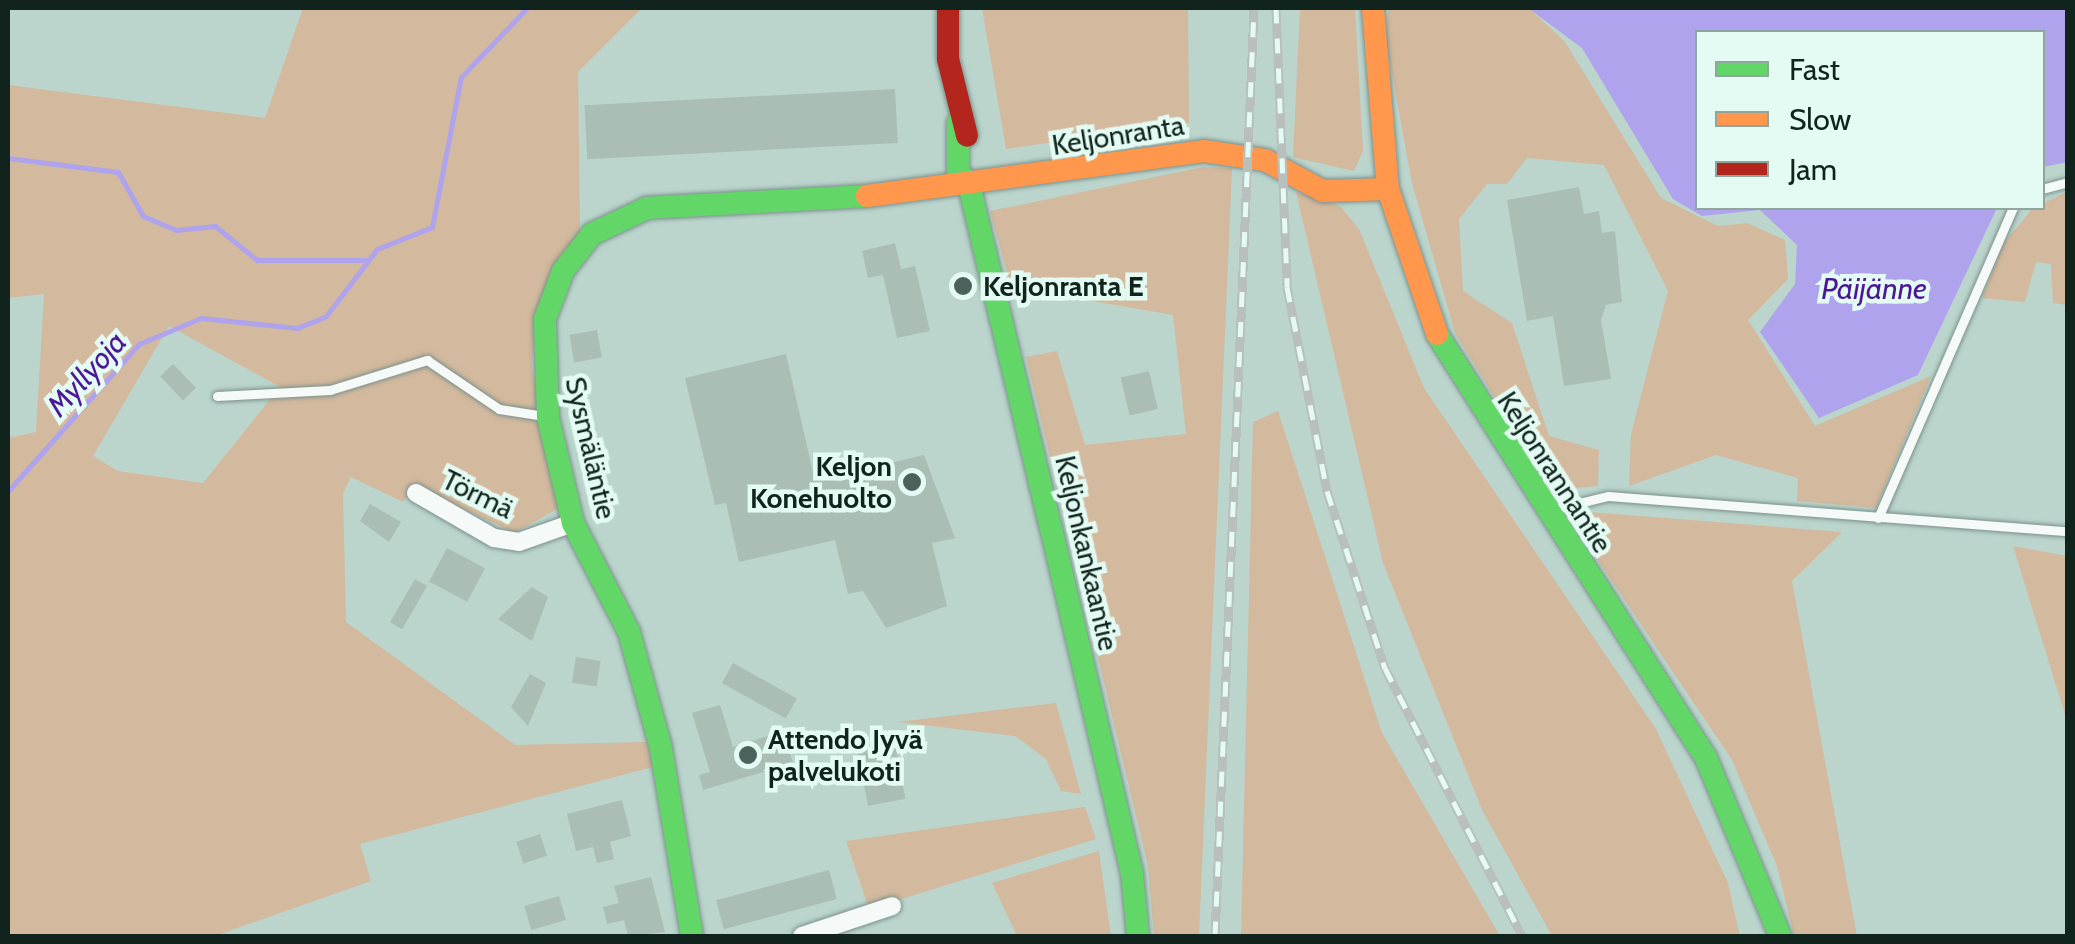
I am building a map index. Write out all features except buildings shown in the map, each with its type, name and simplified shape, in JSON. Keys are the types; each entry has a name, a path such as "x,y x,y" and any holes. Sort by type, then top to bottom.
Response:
{"street":[{"name":"Keljonkankaantie","path":"948,8 958,122 968,137 969,187 1132,873 1138,936"},
{"name":"Keljonrannantie","path":"1373,8 1388,189 1436,332 1543,512 1706,758 1780,936"},
{"name":"Keljonranta","path":"969,187 1204,151 1265,160 1323,191 1388,189"},
{"name":"Sysmäläntie","path":"692,936 634,648 573,523 548,417 546,319 563,271 592,234 646,208 969,187"},
{"name":"Törmä","path":"416,493 494,538 519,542 573,523"},
{"path":"802,936 892,906"}],"lane":[{"path":"1876,519 2013,210"},
{"path":"217,396 330,390 427,360 499,409 548,417"},
{"path":"1543,512 1608,496 2068,531"}],"shaded area":[{"path":"303,8 662,8 641,9 578,72 580,232 535,316 532,367 561,507 514,533 415,486 403,502 351,477 343,493 346,622 515,745 647,742 653,767 360,844 371,881 215,936 8,936 8,438 36,432 44,294 8,298 8,85 265,118","holes":["169,326 280,387 203,483 118,471 93,456"]},
{"path":"982,8 1188,8 1189,123 1006,149"},
{"path":"1300,8 1355,8 1363,151 1354,171 1293,157"},
{"path":"1389,8 1529,8 1565,42 1661,198 1718,226 1747,223 1785,240 1788,279 1748,320 1815,426 1931,376 1876,508 1797,501 1798,478 1716,455 1629,486 1631,434 1668,291 1604,165 1527,158 1507,184 1487,184 1459,219 1463,291 1512,323 1549,436 1599,450 1598,486 1552,490 1455,333 1412,183 1385,36"},
{"path":"1203,167 1232,168 1199,936 1154,936 1148,866 1026,357 1057,351 1085,445 1186,434 1173,315 1011,287 990,211"},
{"path":"1296,192 1340,206 1359,229 1424,388 1656,729 1728,883 1740,936 1552,936 1482,810 1383,563"},
{"path":"2067,192 2067,305 2053,303 2051,264 2036,262 2025,302 1982,298 2003,244 2031,210 2045,210 2045,202"},
{"path":"1278,411 1382,733 1500,936 1241,936 1253,422"},
{"path":"1589,512 1842,532 1792,581 1857,936 1794,936 1777,866 1732,760 1579,532"},
{"path":"2013,546 2067,556 2067,721"},
{"path":"1056,703 1081,794 1061,791 1046,759 1015,736 898,722"},
{"path":"1085,807 1096,839 869,909 846,841"},
{"path":"1099,851 1111,936 1017,936 992,883"}],"water":[{"name":"Päijänne","path":"1528,8 2067,8 2067,162 2045,167 2045,30 1695,30 1695,210 1760,210 1702,216 1673,199 1582,48"},
{"name":"Päijänne","path":"1760,210 1996,210 1918,375 1819,418 1760,332 1795,284 1797,245"}],"waterway":[{"name":"Myllyoja","path":"8,491 139,344 201,318 297,328 326,316 377,249 432,227 461,77 527,8"},
{"path":"8,158 118,172 143,216 176,230 215,226 257,260 367,260"}],"railway":[{"path":"1215,936 1254,8"},
{"path":"1276,8 1287,287 1327,491 1385,668 1522,936"}],"traffic: fast":[{"path":"958,123 958,171 969,185 1051,528 1132,873 1138,936"},
{"path":"692,936 661,748 629,632 573,523 548,417 545,319 563,271 592,234 647,208 867,196"},
{"path":"1437,334 1706,758 1780,936"}],"traffic: slow":[{"path":"1373,8 1388,189 1437,334"},
{"path":"867,196 1204,151 1265,160 1323,191 1388,189"}],"traffic: jam":[{"path":"948,8 948,59 967,136"}],"place":[{"name":"Keljonranta E","path":"963,286"},
{"name":"Keljon Konehuolto","path":"912,482"},
{"name":"Attendo Jyvä palvelukoti","path":"748,755"}]}
